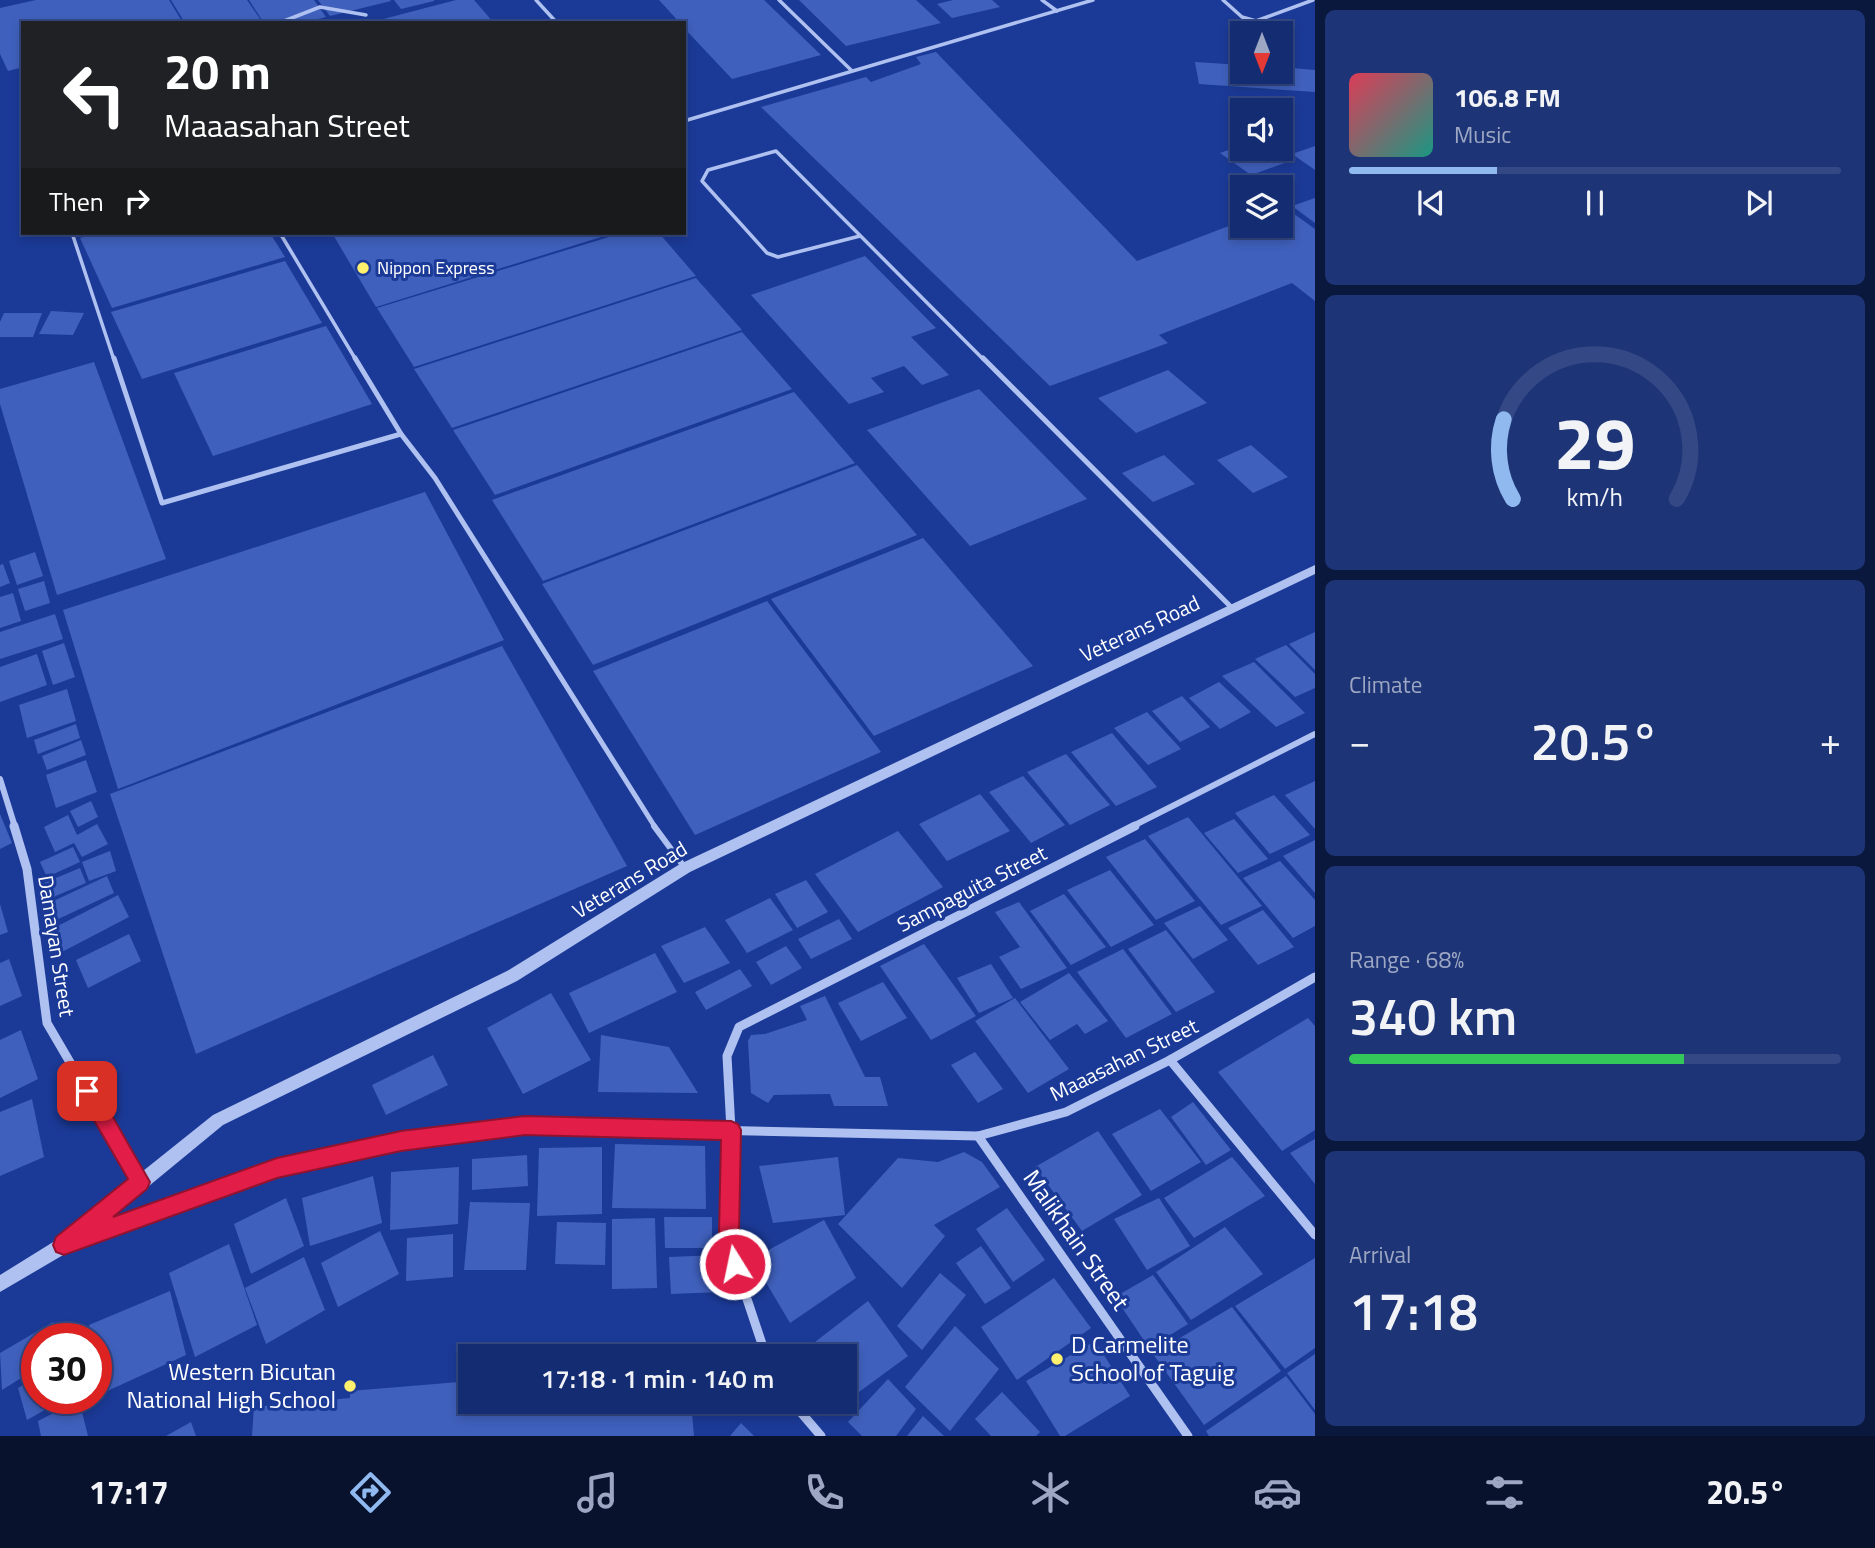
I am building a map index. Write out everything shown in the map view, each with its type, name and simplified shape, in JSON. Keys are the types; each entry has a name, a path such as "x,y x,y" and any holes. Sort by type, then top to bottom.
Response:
{"street":[{"name":"Veterans Road","path":"0,1284 64,1245 218,1120 512,976 685,868 1315,569"},
{"name":"Sampaguita Street","path":"762,1344 735,1264 729,1234 731,1130 727,1056 739,1027 1315,734"},
{"name":"Damayan Street","path":"0,779 27,869 47,1023 140,1182"},
{"name":"Maaasahan Street","path":"731,1130 978,1136 1066,1112 1170,1060 1315,977"},
{"path":"1170,1060 1315,1235"},
{"path":"64,1245 277,1168 401,1141 525,1126 731,1130"},
{"name":"Malikhain Street","path":"978,1136 1188,1436"},
{"path":"802,1414 821,1436"}],"lane":[{"path":"536,0 555,21"},
{"path":"779,0 851,70"},
{"path":"1042,0 1057,10"},
{"path":"686,120 1093,0"},
{"path":"1223,0 1242,17 1256,20 1313,0"},
{"path":"284,21 320,7 366,15"},
{"path":"860,236 778,257 767,253 702,181 708,170 776,151 1232,608"},
{"path":"73,235 162,502 401,434"},
{"path":"281,235 401,434 435,478 638,804 685,868"}],"building":[{"path":"36,0 169,0 182,21 21,21 21,68 8,71 0,54 0,8"},
{"path":"171,0 247,0 262,21 184,21"},
{"path":"249,0 314,0 326,17 310,21 263,21"},
{"path":"318,0 390,0 391,1 330,16"},
{"path":"394,0 434,0 434,1 401,9"},
{"path":"456,0 474,0 492,21 376,21"},
{"path":"659,0 764,0 821,55 732,79 686,30 686,21 678,21"},
{"path":"799,0 916,0 941,23 846,46"},
{"path":"953,0 992,0 1000,7 952,18 937,4"},
{"path":"936,52 1137,261 1230,226 1230,238 1293,238 1293,213 1315,229 1315,301 1292,283 1159,335 1168,343 1050,386 761,107 866,77 871,82 921,64 916,57"},
{"path":"1195,62 1230,64 1230,84 1293,84 1293,68 1315,70 1315,92 1199,84"},
{"path":"1315,146 1315,170 1293,155"},
{"path":"1230,149 1230,160 1220,153"},
{"path":"1231,161 1290,161 1251,175"},
{"path":"1315,198 1315,223 1293,207"},
{"path":"92,235 271,235 285,257 112,308 80,238"},
{"path":"333,235 608,235 376,307"},
{"path":"615,235 661,235 696,276 414,367 377,308"},
{"path":"865,256 936,328 911,337 949,375 922,385 904,366 871,378 884,392 849,404 751,295"},
{"path":"285,261 322,323 142,379 111,312"},
{"path":"696,278 742,330 452,428 414,369"},
{"path":"51,311 84,313 73,335 39,334"},
{"path":"4,313 42,313 33,337 0,337 0,322"},
{"path":"326,326 372,404 213,456 174,373"},
{"path":"742,332 792,389 495,495 453,430"},
{"path":"94,362 166,559 57,595 0,404 0,389"},
{"path":"1168,370 1207,403 1136,433 1098,398"},
{"path":"979,389 1087,499 970,546 867,430"},
{"path":"794,392 855,463 543,581 492,500"},
{"path":"1251,445 1288,477 1253,493 1217,460"},
{"path":"1164,455 1195,484 1153,502 1122,473"},
{"path":"857,465 917,535 593,665 542,584"},
{"path":"425,492 504,640 118,789 63,610"},
{"path":"923,538 1033,666 874,736 771,599"},
{"path":"35,552 43,576 17,585 9,561"},
{"path":"3,564 10,583 0,587 0,565"},
{"path":"44,581 50,603 25,611 18,589"},
{"path":"13,593 21,621 0,628 0,597"},
{"path":"767,601 881,752 695,835 593,671"},
{"path":"55,614 63,639 0,659 0,632"},
{"path":"1315,632 1315,670 1289,644"},
{"path":"64,643 75,677 53,685 42,651"},
{"path":"1286,645 1315,674 1315,688 1295,697 1255,659"},
{"path":"502,646 627,866 196,1054 110,794"},
{"path":"37,654 47,685 0,702 0,667"},
{"path":"1254,662 1305,713 1276,727 1222,676"},
{"path":"1219,682 1251,712 1220,729 1189,698"},
{"path":"67,689 76,721 27,738 19,705"},
{"path":"1182,696 1210,727 1180,742 1152,711"},
{"path":"1147,712 1181,749 1148,765 1114,728"},
{"path":"76,724 80,738 38,754 34,740"},
{"path":"1112,733 1157,787 1116,806 1071,752"},
{"path":"81,740 86,755 47,770 42,756"},
{"path":"1066,754 1110,805 1070,825 1027,772"},
{"path":"86,760 97,792 56,808 46,775"},
{"path":"1023,776 1065,825 1031,843 989,792"},
{"path":"1315,781 1315,829 1285,795"},
{"path":"980,794 1010,831 947,861 919,824"},
{"path":"1274,795 1310,835 1270,854 1235,813"},
{"path":"91,801 98,817 78,827 70,811"},
{"path":"0,814 12,843 0,849"},
{"path":"68,815 77,835 97,824 108,844 82,857 74,843 55,852 44,827"},
{"path":"1188,817 1262,906 1221,925 1148,836"},
{"path":"1234,819 1268,859 1238,873 1204,833"},
{"path":"898,831 943,887 858,932 815,874"},
{"path":"1145,839 1195,901 1156,920 1106,857"},
{"path":"1315,840 1315,893 1283,856"},
{"path":"73,847 80,862 47,877 40,862"},
{"path":"110,851 116,871 89,881 82,862"},
{"path":"1280,861 1315,900 1315,926 1293,938 1243,878"},
{"path":"80,868 86,883 44,901 39,885"},
{"path":"1110,870 1154,925 1111,947 1067,890"},
{"path":"107,876 114,893 54,921 47,904"},
{"path":"806,880 828,912 797,928 775,894"},
{"path":"1064,894 1106,947 1071,965 1030,911"},
{"path":"118,895 129,917 60,953 50,930"},
{"path":"770,898 793,930 747,953 725,920"},
{"path":"1019,902 1067,968 1021,989 999,957 1020,947 995,912"},
{"path":"0,904 8,932 0,935"},
{"path":"1200,906 1228,940 1193,959 1164,923"},
{"path":"1263,910 1294,947 1258,965 1228,928"},
{"path":"839,919 852,939 811,959 798,939"},
{"path":"705,927 730,963 684,983 661,946"},
{"path":"1166,930 1215,992 1176,1012 1128,949"},
{"path":"129,934 141,961 88,988 76,960"},
{"path":"924,944 976,1016 931,1040 880,966"},
{"path":"786,946 802,968 771,985 756,962"},
{"path":"1123,949 1172,1014 1126,1038 1077,972"},
{"path":"655,953 677,992 589,1033 569,993"},
{"path":"9,959 22,996 0,1006 0,963"},
{"path":"991,964 1013,998 979,1013 957,978"},
{"path":"740,969 752,986 706,1010 695,992"},
{"path":"1069,973 1108,1021 1085,1034 1077,1024 1050,1040 1020,1002"},
{"path":"883,982 907,1018 861,1041 838,1003"},
{"path":"551,993 591,1060 523,1094 487,1028"},
{"path":"825,996 865,1077 880,1077 888,1106 834,1106 830,1094 774,1095 768,1103 751,1093 748,1041 751,1035 765,1034 807,1020 800,1006"},
{"path":"1015,998 1069,1069 1028,1093 975,1021"},
{"path":"1308,1018 1315,1026 1315,1130 1282,1151 1218,1072"},
{"path":"21,1030 38,1079 0,1098 0,1040"},
{"path":"601,1035 669,1047 698,1093 598,1092"},
{"path":"975,1052 1003,1089 978,1103 951,1065"},
{"path":"433,1055 448,1085 386,1115 372,1085"},
{"path":"32,1099 44,1157 0,1176 0,1112"},
{"path":"1193,1102 1231,1150 1206,1165 1171,1117"},
{"path":"1160,1109 1201,1162 1151,1191 1112,1134"},
{"path":"1098,1131 1142,1195 1082,1231 1035,1167"},
{"path":"1315,1139 1315,1184 1290,1153"},
{"path":"615,1144 705,1146 706,1209 612,1208"},
{"path":"602,1147 602,1214 537,1216 539,1148"},
{"path":"964,1152 982,1162 1000,1187 934,1225 945,1236 902,1288 838,1224 898,1158 938,1162"},
{"path":"527,1155 528,1186 472,1190 472,1159"},
{"path":"838,1157 845,1215 773,1223 759,1166"},
{"path":"1232,1157 1265,1196 1194,1238 1164,1198"},
{"path":"459,1167 458,1224 390,1230 391,1172"},
{"path":"373,1176 382,1223 310,1246 302,1198"},
{"path":"286,1198 304,1246 251,1274 234,1224"},
{"path":"1159,1198 1190,1246 1147,1270 1114,1219"},
{"path":"470,1202 530,1203 526,1270 464,1270"},
{"path":"1007,1208 1045,1260 1013,1282 976,1229"},
{"path":"664,1217 712,1217 712,1248 665,1248"},
{"path":"655,1218 657,1288 612,1289 612,1219"},
{"path":"824,1220 856,1278 790,1323 752,1259"},
{"path":"557,1222 606,1223 605,1265 555,1264"},
{"path":"1225,1227 1263,1274 1191,1320 1156,1272"},
{"path":"380,1231 399,1274 338,1307 321,1263"},
{"path":"453,1234 453,1277 406,1281 407,1238"},
{"path":"229,1244 257,1325 195,1357 169,1273"},
{"path":"981,1246 1011,1288 985,1304 956,1263"},
{"path":"718,1255 721,1292 671,1294 669,1257"},
{"path":"304,1257 325,1310 266,1344 245,1288"},
{"path":"1315,1258 1315,1348 1285,1369 1235,1306"},
{"path":"940,1273 966,1295 922,1350 897,1326"},
{"path":"1153,1275 1188,1324 1149,1348 1115,1297"},
{"path":"1054,1278 1091,1328 1017,1380 981,1327"},
{"path":"170,1291 186,1355 112,1389 112,1323 94,1323"},
{"path":"868,1301 908,1356 857,1393 857,1344 812,1344"},
{"path":"1232,1307 1281,1371 1204,1425 1153,1354"},
{"path":"955,1326 999,1369 950,1431 905,1387"},
{"path":"21,1341 21,1378 2,1390 0,1353"},
{"path":"1095,1341 1130,1396 1065,1436 1060,1436 1026,1381"},
{"path":"1315,1354 1315,1410 1287,1373"},
{"path":"1286,1376 1315,1414 1315,1436 1209,1436 1206,1431"},
{"path":"888,1379 916,1409 896,1436 862,1436 848,1422"},
{"path":"458,1382 458,1414 692,1414 694,1436 252,1436 254,1407 350,1398 350,1391"},
{"path":"1002,1392 1040,1432 1036,1436 991,1436 975,1419"},
{"path":"25,1414 38,1414 27,1420"},
{"path":"52,1414 82,1414 88,1436 41,1436 38,1421"},
{"path":"923,1416 944,1436 907,1436"},
{"path":"191,1422 196,1436 166,1436"},
{"path":"741,1423 754,1436 730,1436"}],"place":[{"name":"Nippon Express","path":"363,268"},
{"name":"D Carmelite School of Taguig","path":"1057,1359"},
{"name":"Western Bicutan National High School","path":"350,1386"}],"route":[{"path":"87,1091 140,1182 64,1245 277,1168 401,1141 525,1126 731,1130 729,1234 735,1264"}]}
